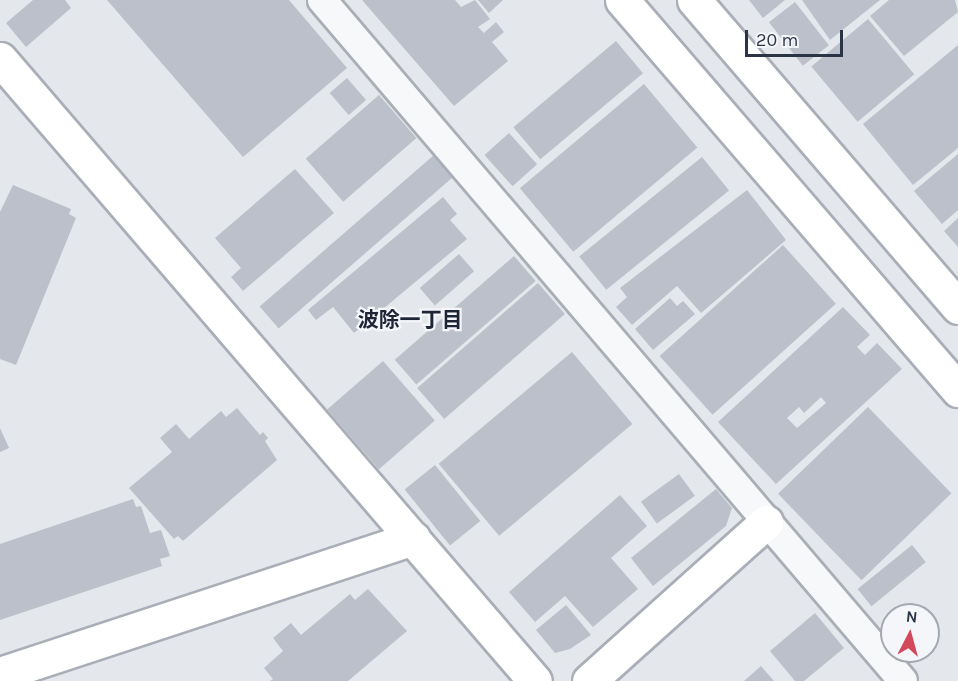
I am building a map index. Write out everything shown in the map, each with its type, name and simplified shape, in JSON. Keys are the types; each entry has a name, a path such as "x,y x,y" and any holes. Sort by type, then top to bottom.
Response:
{"street":[{"path":"322,0 903,681"},
{"path":"622,0 956,382"},
{"path":"694,0 958,307"},
{"path":"0,59 535,681"},
{"path":"589,681 766,522"},
{"path":"0,674 413,538"}],"building":[{"path":"33,0 65,0 71,8 26,47 6,23"},
{"path":"107,0 289,0 347,68 243,157"},
{"path":"362,0 455,0 461,7 475,0 490,19 478,27 484,33 496,22 504,32 492,42 508,61 454,106"},
{"path":"478,0 503,0 489,13"},
{"path":"749,0 785,0 763,18"},
{"path":"802,0 880,0 830,40"},
{"path":"889,0 955,0 958,12 904,56 870,16"},
{"path":"795,2 829,45 803,66 769,22"},
{"path":"868,19 914,74 858,122 811,67"},
{"path":"616,41 643,73 540,159 513,127"},
{"path":"958,45 958,148 913,185 863,124"},
{"path":"347,78 366,100 349,115 330,93"},
{"path":"644,84 697,148 573,252 520,188"},
{"path":"379,95 416,138 343,202 306,159"},
{"path":"509,133 537,164 513,186 484,155"},
{"path":"958,154 958,210 942,224 914,191"},
{"path":"434,155 453,177 279,328 260,307"},
{"path":"702,157 729,190 606,290 579,256"},
{"path":"295,169 334,213 243,291 231,277 241,268 215,238"},
{"path":"13,185 71,209 69,214 76,218 16,365 0,359 0,212"},
{"path":"747,190 786,240 701,313 677,286 632,325 616,307 627,297 620,288"},
{"path":"443,197 457,214 450,220 467,239 354,333 333,307 316,320 308,310"},
{"path":"958,218 958,247 944,231"},
{"path":"783,245 836,304 712,415 660,356"},
{"path":"459,254 474,271 435,305 420,288"},
{"path":"514,256 536,281 416,385 395,360"},
{"path":"538,283 565,314 444,419 417,388"},
{"path":"670,298 677,306 683,301 695,314 653,350 635,329"},
{"path":"843,307 870,335 857,347 865,355 877,343 902,369 776,484 718,422","holes":["821,397 826,403 797,428 787,418 799,407 804,413"]},
{"path":"572,352 632,424 499,536 439,464"},
{"path":"383,361 435,421 379,469 327,410"},
{"path":"868,407 951,493 861,580 778,494"},
{"path":"237,408 260,435 263,432 268,438 265,441 277,460 183,541 178,536 174,539 129,488 172,452 160,438 176,424 189,439 221,411 226,417"},
{"path":"0,428 9,448 0,452"},
{"path":"435,465 480,521 450,545 405,490"},
{"path":"679,474 695,496 657,523 641,502"},
{"path":"716,489 732,508 726,526 653,586 631,558"},
{"path":"620,495 647,526 611,558 638,589 593,627 565,596 535,622 509,592"},
{"path":"133,499 136,507 141,506 150,533 161,530 170,556 160,559 162,566 0,620 0,544"},
{"path":"912,545 926,562 871,606 858,589"},
{"path":"368,589 407,631 348,681 270,681 273,679 264,668 283,651 273,638 291,623 301,635 350,594 355,600"},
{"path":"566,605 591,635 570,649 555,653 536,630"},
{"path":"815,613 844,648 804,681 795,681 770,651"},
{"path":"761,666 774,681 744,681"}],"district":[{"name":"波除一丁目","path":"410,320"}]}
